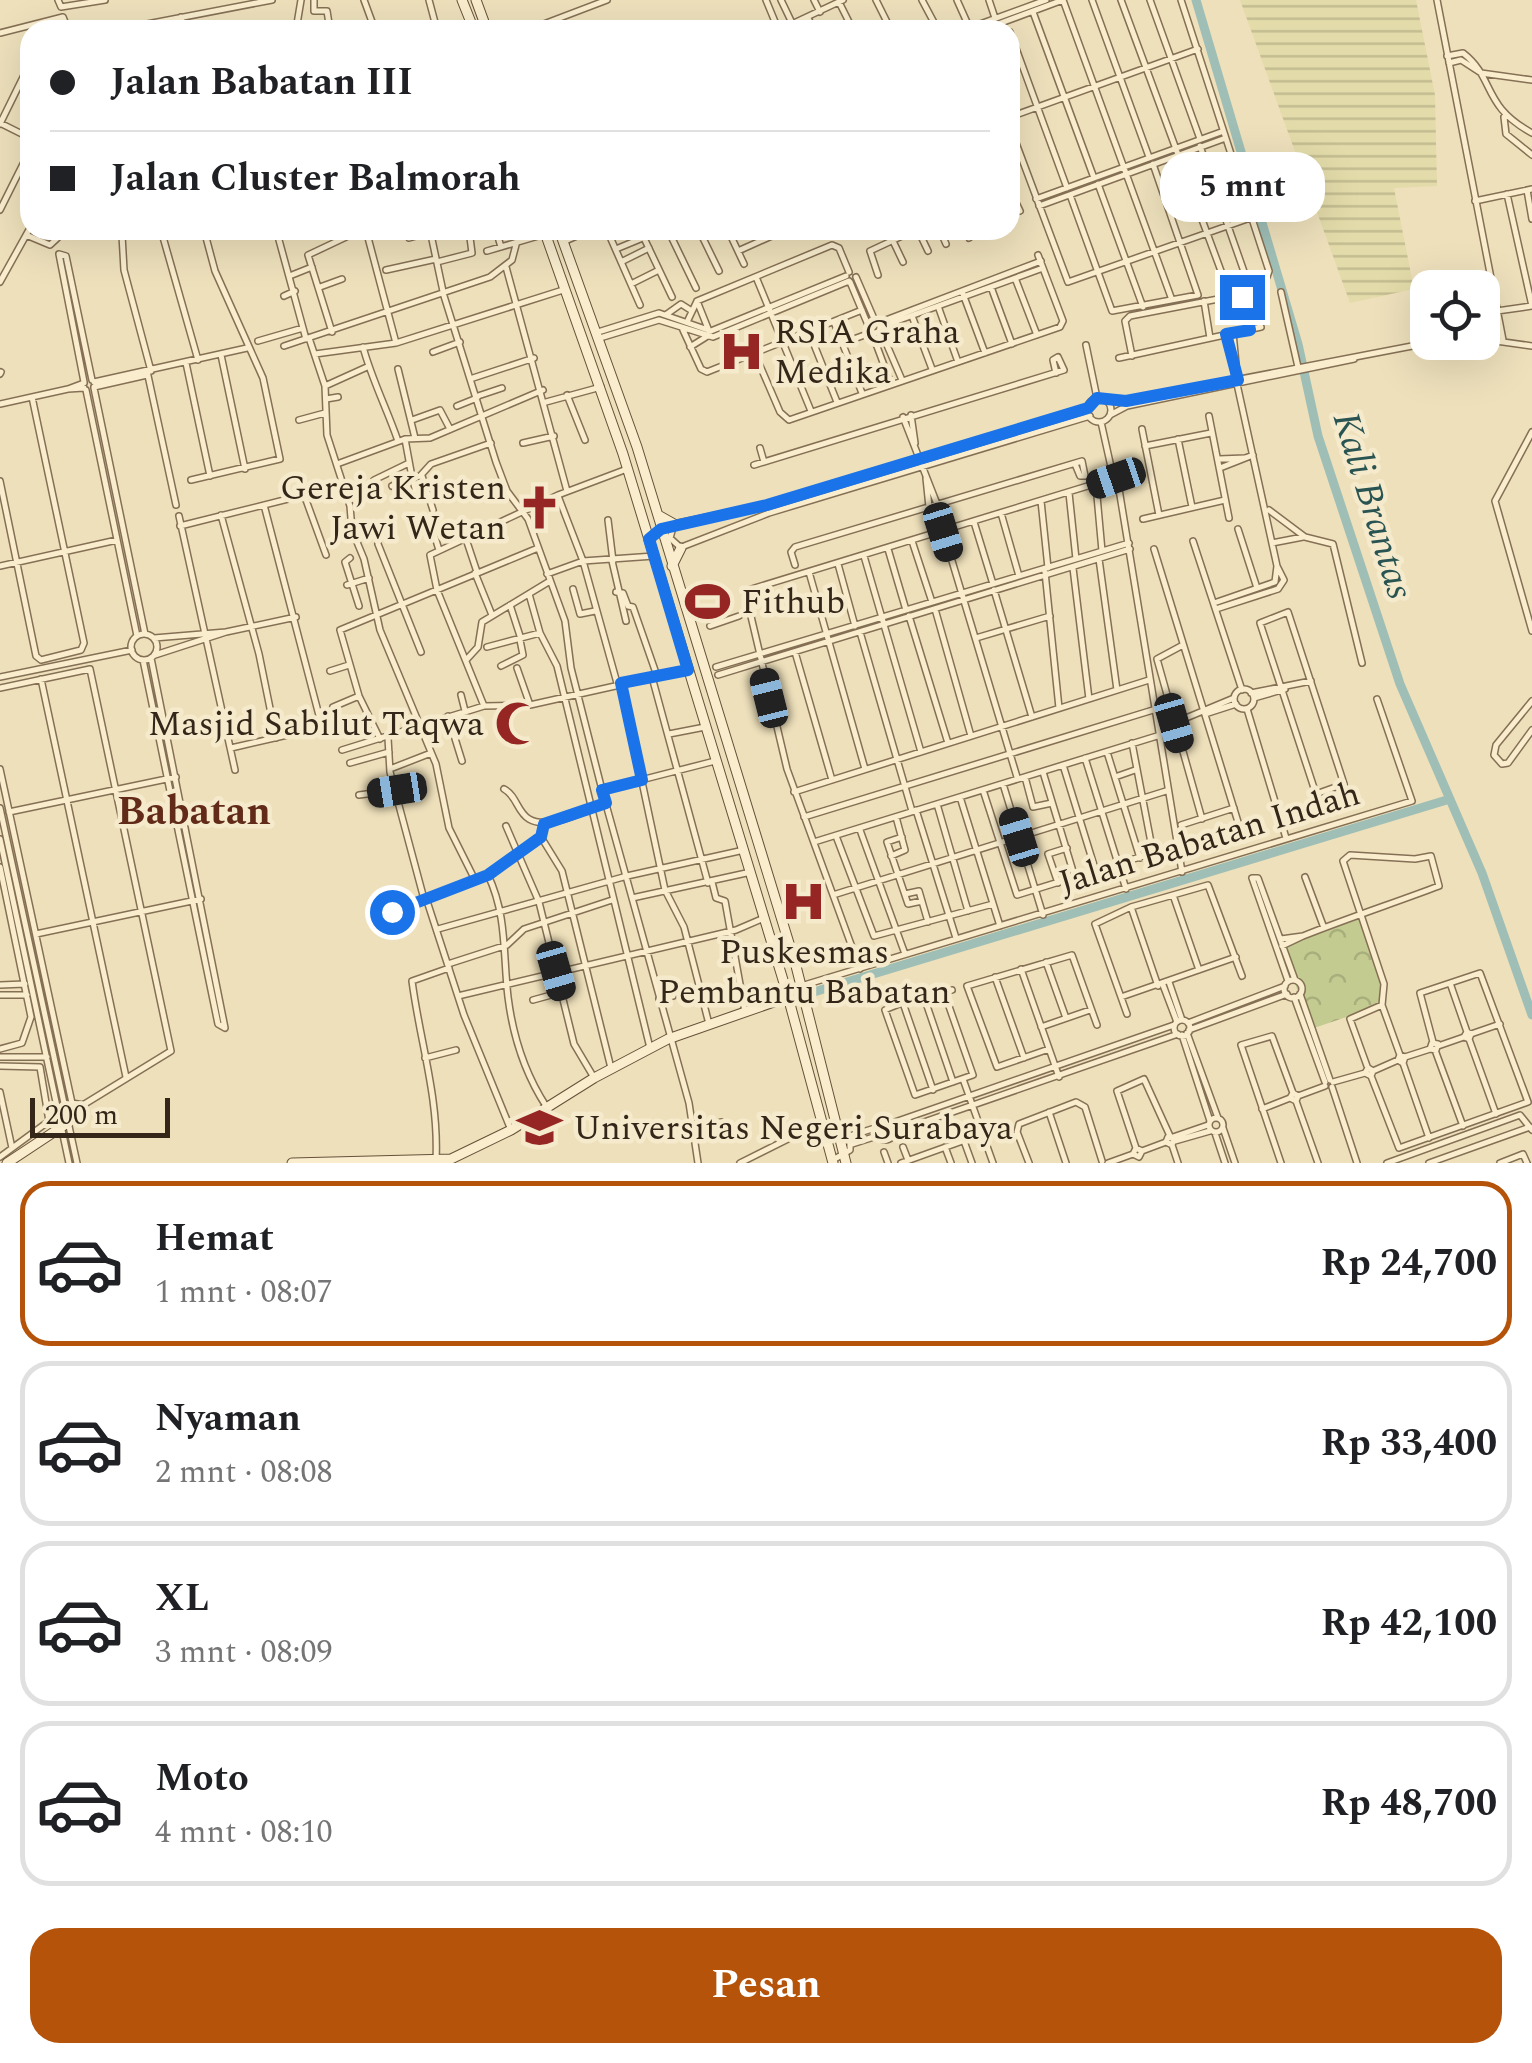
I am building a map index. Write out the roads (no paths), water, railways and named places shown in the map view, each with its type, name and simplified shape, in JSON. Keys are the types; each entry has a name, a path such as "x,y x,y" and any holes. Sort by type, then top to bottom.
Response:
{"main road":[{"path":"548,240 566,290 594,336 601,386 705,727 716,761 727,774 796,966 845,1159"},
{"path":"563,242 658,516 666,552 713,672 727,774 744,850 832,1162"},
{"path":"658,516 674,524"},
{"path":"672,566 681,548"},
{"path":"292,1163 436,1162 511,1130 594,1078 668,1039 787,995 798,986"},
{"path":"7,1163 65,1124"}],"street":[{"path":"58,0 60,6 69,7 104,0"},
{"path":"170,20 272,0"},
{"path":"314,0 314,11 326,11 328,20"},
{"path":"554,20 606,0"},
{"path":"814,0 820,12"},
{"path":"988,0 995,18"},
{"path":"990,20 1024,4 1046,0"},
{"path":"1009,20 1063,0 1172,300"},
{"path":"1020,58 1112,311 1199,293 1092,0"},
{"path":"1121,0 1226,288 1248,284 1268,276 1222,135 1224,123 1181,0"},
{"path":"1150,0 1248,284"},
{"path":"1437,0 1489,270"},
{"path":"804,20 841,1"},
{"path":"1033,11 1143,307"},
{"path":"52,20 65,20"},
{"path":"1020,113 1198,49"},
{"path":"1448,59 1461,60 1480,73 1532,80"},
{"path":"1480,73 1488,94 1504,117 1532,134"},
{"path":"0,124 20,83"},
{"path":"1504,117 1506,134 1532,155"},
{"path":"1037,202 1222,135"},
{"path":"1020,155 1066,281 1099,274 1250,218"},
{"path":"0,210 20,170"},
{"path":"1475,201 1529,190 1532,219"},
{"path":"1500,311 1532,306 1507,194"},
{"path":"2,282 24,240"},
{"path":"122,240 124,270 150,372 176,505"},
{"path":"163,240 198,360"},
{"path":"192,480 280,459 262,378 215,271 207,240"},
{"path":"280,240 325,386 326,413 337,464 376,616 431,753 449,828 476,880"},
{"path":"332,332 311,252 340,240"},
{"path":"367,240 396,343"},
{"path":"432,240 444,295 491,443 508,491 524,511 565,622 578,695 602,790 668,1039 682,1077 698,1163"},
{"path":"386,270 472,253 470,240"},
{"path":"499,240 501,247"},
{"path":"487,251 519,240"},
{"path":"563,242 568,240"},
{"path":"612,240 640,305"},
{"path":"616,249 639,240"},
{"path":"645,240 672,297"},
{"path":"670,240 696,288"},
{"path":"704,240 719,271"},
{"path":"733,240 744,264"},
{"path":"738,252 763,240"},
{"path":"922,240 928,251"},
{"path":"944,240 946,244"},
{"path":"516,241 506,267 543,390 567,490"},
{"path":"878,275 869,253 892,241 903,262"},
{"path":"862,310 705,372 690,347 688,325 697,302 834,244 902,380"},
{"path":"621,262 648,248"},
{"path":"89,385 66,256 59,254 141,635 132,650"},
{"path":"843,344 875,327 1015,278 1040,261"},
{"path":"875,327 938,306 1040,261"},
{"path":"755,354 780,412 789,420 1063,325 1040,261"},
{"path":"291,275 312,267"},
{"path":"284,346 444,295 506,267"},
{"path":"631,284 659,270"},
{"path":"756,277 812,412"},
{"path":"850,278 862,310 875,327 891,384"},
{"path":"690,347 708,334 850,278"},
{"path":"1015,278 1037,335"},
{"path":"320,286 342,280"},
{"path":"991,287 1012,344"},
{"path":"316,354 396,343 566,290"},
{"path":"284,296 295,291"},
{"path":"1280,292 1303,368"},
{"path":"963,294 985,353"},
{"path":"1132,356 1127,318 1204,301 1240,296 1250,330"},
{"path":"1204,301 1210,338"},
{"path":"697,302 708,334"},
{"path":"594,336 666,314 679,304 692,311"},
{"path":"938,306 958,362"},
{"path":"666,314 708,334"},
{"path":"912,316 932,370"},
{"path":"627,326 659,320 688,325"},
{"path":"834,322 862,393"},
{"path":"1119,358 1261,327"},
{"path":"258,341 304,328"},
{"path":"1500,328 1502,340 1532,346"},
{"path":"809,332 837,402"},
{"path":"1215,606 1282,587 1230,334"},
{"path":"433,352 460,342"},
{"path":"1086,345 1097,398"},
{"path":"362,346 402,440 416,492"},
{"path":"1101,422 1127,406 1410,347"},
{"path":"0,404 247,348"},
{"path":"221,355 245,469"},
{"path":"473,378 534,358"},
{"path":"186,363 210,476"},
{"path":"325,386 368,366"},
{"path":"398,370 415,438"},
{"path":"754,465 1056,372"},
{"path":"1097,398 1126,401 1238,382"},
{"path":"546,402 601,386"},
{"path":"457,406 502,388"},
{"path":"337,464 402,440 430,438 543,390"},
{"path":"567,396 585,440"},
{"path":"0,480 36,656 41,660 84,647 32,397"},
{"path":"326,399 338,397"},
{"path":"467,660 478,647 481,623 583,563 612,562 652,547 666,552 681,548 769,513 1088,408 1097,398"},
{"path":"1106,400 1110,415"},
{"path":"1088,408 1090,416"},
{"path":"412,420 440,410 450,429"},
{"path":"299,420 326,413"},
{"path":"911,414 914,443"},
{"path":"652,547 660,530 674,524 767,505 1090,416 1101,422 1111,466"},
{"path":"1209,416 1228,518"},
{"path":"903,417 937,504"},
{"path":"1142,429 1160,515"},
{"path":"1532,432 1495,501 1532,631"},
{"path":"1145,446 1212,433"},
{"path":"524,443 554,436"},
{"path":"1178,439 1192,507"},
{"path":"392,486 420,475 432,464 491,443"},
{"path":"760,448 764,462"},
{"path":"1219,468 1254,455"},
{"path":"1218,460 1245,458"},
{"path":"374,480 409,463"},
{"path":"795,566 791,552 795,546 1075,464"},
{"path":"484,706 428,560 439,550 567,490 627,469"},
{"path":"420,475 433,510"},
{"path":"926,478 929,507"},
{"path":"860,969 794,792 746,592 1119,478 1166,792 1182,872"},
{"path":"1096,485 1100,555 1117,690"},
{"path":"1069,493 1076,559"},
{"path":"558,495 619,683 665,890 688,940 709,1024"},
{"path":"180,526 298,496 305,498 326,555"},
{"path":"1143,519 1225,500"},
{"path":"1040,501 1059,708"},
{"path":"231,748 318,728 322,723 297,617 264,505"},
{"path":"1267,508 1306,537 1334,546 1362,663"},
{"path":"1001,514 1019,576"},
{"path":"220,515 251,626 276,738"},
{"path":"179,516 235,770"},
{"path":"608,520 616,592 626,621"},
{"path":"974,522 1032,717"},
{"path":"431,524 439,550"},
{"path":"674,524 670,538 681,548"},
{"path":"1238,529 1257,588"},
{"path":"943,532 1011,754 1032,807 1053,802"},
{"path":"1272,543 1306,537"},
{"path":"0,566 121,539"},
{"path":"466,539 492,615"},
{"path":"912,541 971,736"},
{"path":"1193,541 1242,690 1252,696 1311,682"},
{"path":"378,544 421,652"},
{"path":"994,587 1019,576 1072,566 1130,546"},
{"path":"511,1130 458,996 425,898 390,769 389,752 359,697 340,630 538,548"},
{"path":"888,549 948,743"},
{"path":"1154,549 1238,822"},
{"path":"713,672 1076,559 1100,555"},
{"path":"864,556 921,752"},
{"path":"350,558 345,562 349,584 359,606"},
{"path":"1215,606 1276,581 1277,562"},
{"path":"838,564 896,760 956,938"},
{"path":"1072,566 1089,699"},
{"path":"808,572 866,769"},
{"path":"349,584 369,578"},
{"path":"573,589 580,614 596,611"},
{"path":"616,592 624,594 638,617 702,860 716,898 724,899 745,1012"},
{"path":"530,596 540,633 555,660 650,1048"},
{"path":"502,666 524,655 511,606"},
{"path":"1288,612 1311,682 1343,786 1314,792 1260,621 1288,612"},
{"path":"710,626 739,616"},
{"path":"976,638 1050,616"},
{"path":"0,678 132,650 150,658 226,632 297,617"},
{"path":"141,635 154,638 226,632"},
{"path":"487,647 540,633"},
{"path":"150,658 176,776 197,900 218,1024 225,1028 197,900 166,778 150,658 154,638"},
{"path":"1184,645 1158,656 1202,818"},
{"path":"794,648 832,780"},
{"path":"330,671 349,665"},
{"path":"0,688 103,666"},
{"path":"517,668 530,705"},
{"path":"0,769 72,1102 83,1106 171,1051 90,669"},
{"path":"342,750 484,706 530,705 564,699 619,683 688,670"},
{"path":"41,679 126,1078"},
{"path":"794,792 1149,680"},
{"path":"1174,723 1235,701 1242,690"},
{"path":"460,695 465,711"},
{"path":"1252,696 1247,709 1286,838"},
{"path":"333,707 359,697"},
{"name":"Jalan Babatan Indah","path":"798,986 1412,801 1377,700"},
{"path":"1235,701 1247,709"},
{"path":"1532,701 1496,744 1494,755 1502,764 1508,763 1532,730"},
{"path":"804,817 1153,710"},
{"path":"448,716 462,761"},
{"path":"669,734 705,727"},
{"path":"814,842 1158,736"},
{"path":"983,790 1016,894 1096,872 1153,853 1132,744"},
{"path":"350,763 389,752"},
{"path":"1107,752 1140,858"},
{"path":"390,769 431,753"},
{"path":"1085,758 1126,888"},
{"path":"602,790 716,761"},
{"path":"1064,765 1096,872"},
{"path":"1115,778 1135,770"},
{"path":"1042,772 1075,878"},
{"path":"9,812 176,776"},
{"path":"1004,784 1044,915"},
{"path":"504,789 514,795 526,817 544,824 606,803"},
{"path":"359,796 397,790"},
{"path":"833,896 1100,809 1166,792"},
{"path":"960,797 1000,926"},
{"path":"936,804 968,911"},
{"path":"0,808 65,1124 69,1163"},
{"path":"1181,824 1234,808"},
{"path":"892,856 906,850 896,816"},
{"path":"392,912 488,875 541,837 544,824"},
{"path":"506,826 539,902 574,1044 594,1078"},
{"path":"860,828 905,954"},
{"path":"836,836 874,936 993,904"},
{"path":"902,836 887,841 908,905 922,901"},
{"path":"541,837 556,857 569,893 612,1068"},
{"path":"0,839 13,933 77,1163"},
{"path":"1058,883 1048,854 1067,848"},
{"path":"438,929 501,914 608,880 744,850"},
{"path":"1281,942 1303,936 1361,914 1440,886 1430,854 1415,859 1345,858 1361,914 1384,984 1382,1005 1429,1138"},
{"path":"0,870 25,984 30,1027 22,1043 0,1053"},
{"path":"632,898 751,872"},
{"path":"488,875 507,945 508,982 523,1067 548,1109"},
{"path":"1305,877 1324,928"},
{"path":"1284,961 1252,878 1258,878 1272,928 1281,942 1289,986 1297,996 1357,1163"},
{"path":"1127,1014 1095,924 1131,907 1205,884 1212,888 1242,976"},
{"path":"904,894 918,890 928,922"},
{"path":"1173,895 1199,970"},
{"path":"36,934 197,900"},
{"path":"436,1162 436,1093 424,1058 412,981 507,945 524,929 612,900"},
{"path":"1131,907 1235,1163"},
{"path":"458,996 728,931 764,918"},
{"path":"1049,1049 997,1067 967,986 1072,955 1097,1024"},
{"path":"1121,997 1236,957"},
{"path":"1046,962 1066,1018"},
{"path":"1020,970 1059,1077"},
{"path":"1382,1005 1350,1019 1396,1147 1463,1126 1528,1099 1480,973 1419,996 1463,1126"},
{"path":"995,977 1024,1058"},
{"path":"1450,982 1496,1114"},
{"path":"0,985 25,984"},
{"path":"876,1132 880,1121 892,1123 1084,1063 1301,984 1297,996"},
{"path":"944,992 973,1075 914,1095 885,1013 903,1004 944,992 952,990"},
{"path":"533,1000 562,992"},
{"path":"0,995 27,995"},
{"path":"658,999 673,996"},
{"path":"924,998 953,1082"},
{"path":"903,1004 933,1090"},
{"path":"1041,1027 1092,1010"},
{"path":"1261,1109 1500,1024"},
{"path":"1182,1028 1225,1163"},
{"path":"1281,1163 1241,1045 1272,1036 1318,1163"},
{"path":"424,1058 456,1050"},
{"path":"0,1053 47,1057"},
{"path":"876,1132 888,1140 895,1132 1018,1092 1084,1063"},
{"path":"0,1066 36,1066 42,1070 48,1124 0,1156"},
{"path":"962,1079 993,1163"},
{"path":"1138,1155 1117,1091 1144,1079 1178,1163"},
{"path":"1015,1083 1018,1092"},
{"path":"0,1092 12,1150"},
{"path":"1029,1163 1017,1127 1080,1103 1104,1162 1138,1155 1211,1127 1223,1128"},
{"path":"1049,1112 1066,1163"},
{"path":"1388,1163 1425,1149 1520,1115 1531,1128 1430,1163 1425,1149"},
{"path":"1211,1127 1218,1118"},
{"path":"692,1130 721,1122"},
{"path":"740,1163 750,1162 822,1122"},
{"path":"892,1123 895,1132"},
{"path":"825,1134 839,1131 851,1140"},
{"path":"851,1140 876,1132"},
{"path":"903,1147 906,1162 982,1134"},
{"path":"832,1162 845,1159 851,1140"},
{"path":"964,1141 972,1163"},
{"path":"945,1148 951,1163"},
{"path":"884,1152 888,1163"},
{"path":"926,1154 930,1163"},
{"path":"1505,1162 1523,1154 1528,1163"}],"waterway":[{"name":"Kali Brantas","path":"1196,0 1298,344 1318,436 1400,684 1482,873 1532,1015"},
{"path":"804,995 1450,799"}],"place":[{"name":"RSIA Graha Medika","path":"741,351"},
{"name":"Gereja Kristen Jawi Wetan","path":"539,507"},
{"name":"Fithub","path":"708,601"},
{"name":"Masjid Sabilut Taqwa","path":"517,723"},
{"name":"Puskesmas Pembantu Babatan","path":"804,901"},
{"name":"Universitas Negeri Surabaya","path":"540,1127"}],"district":[{"name":"Babatan","path":"194,810"}]}
